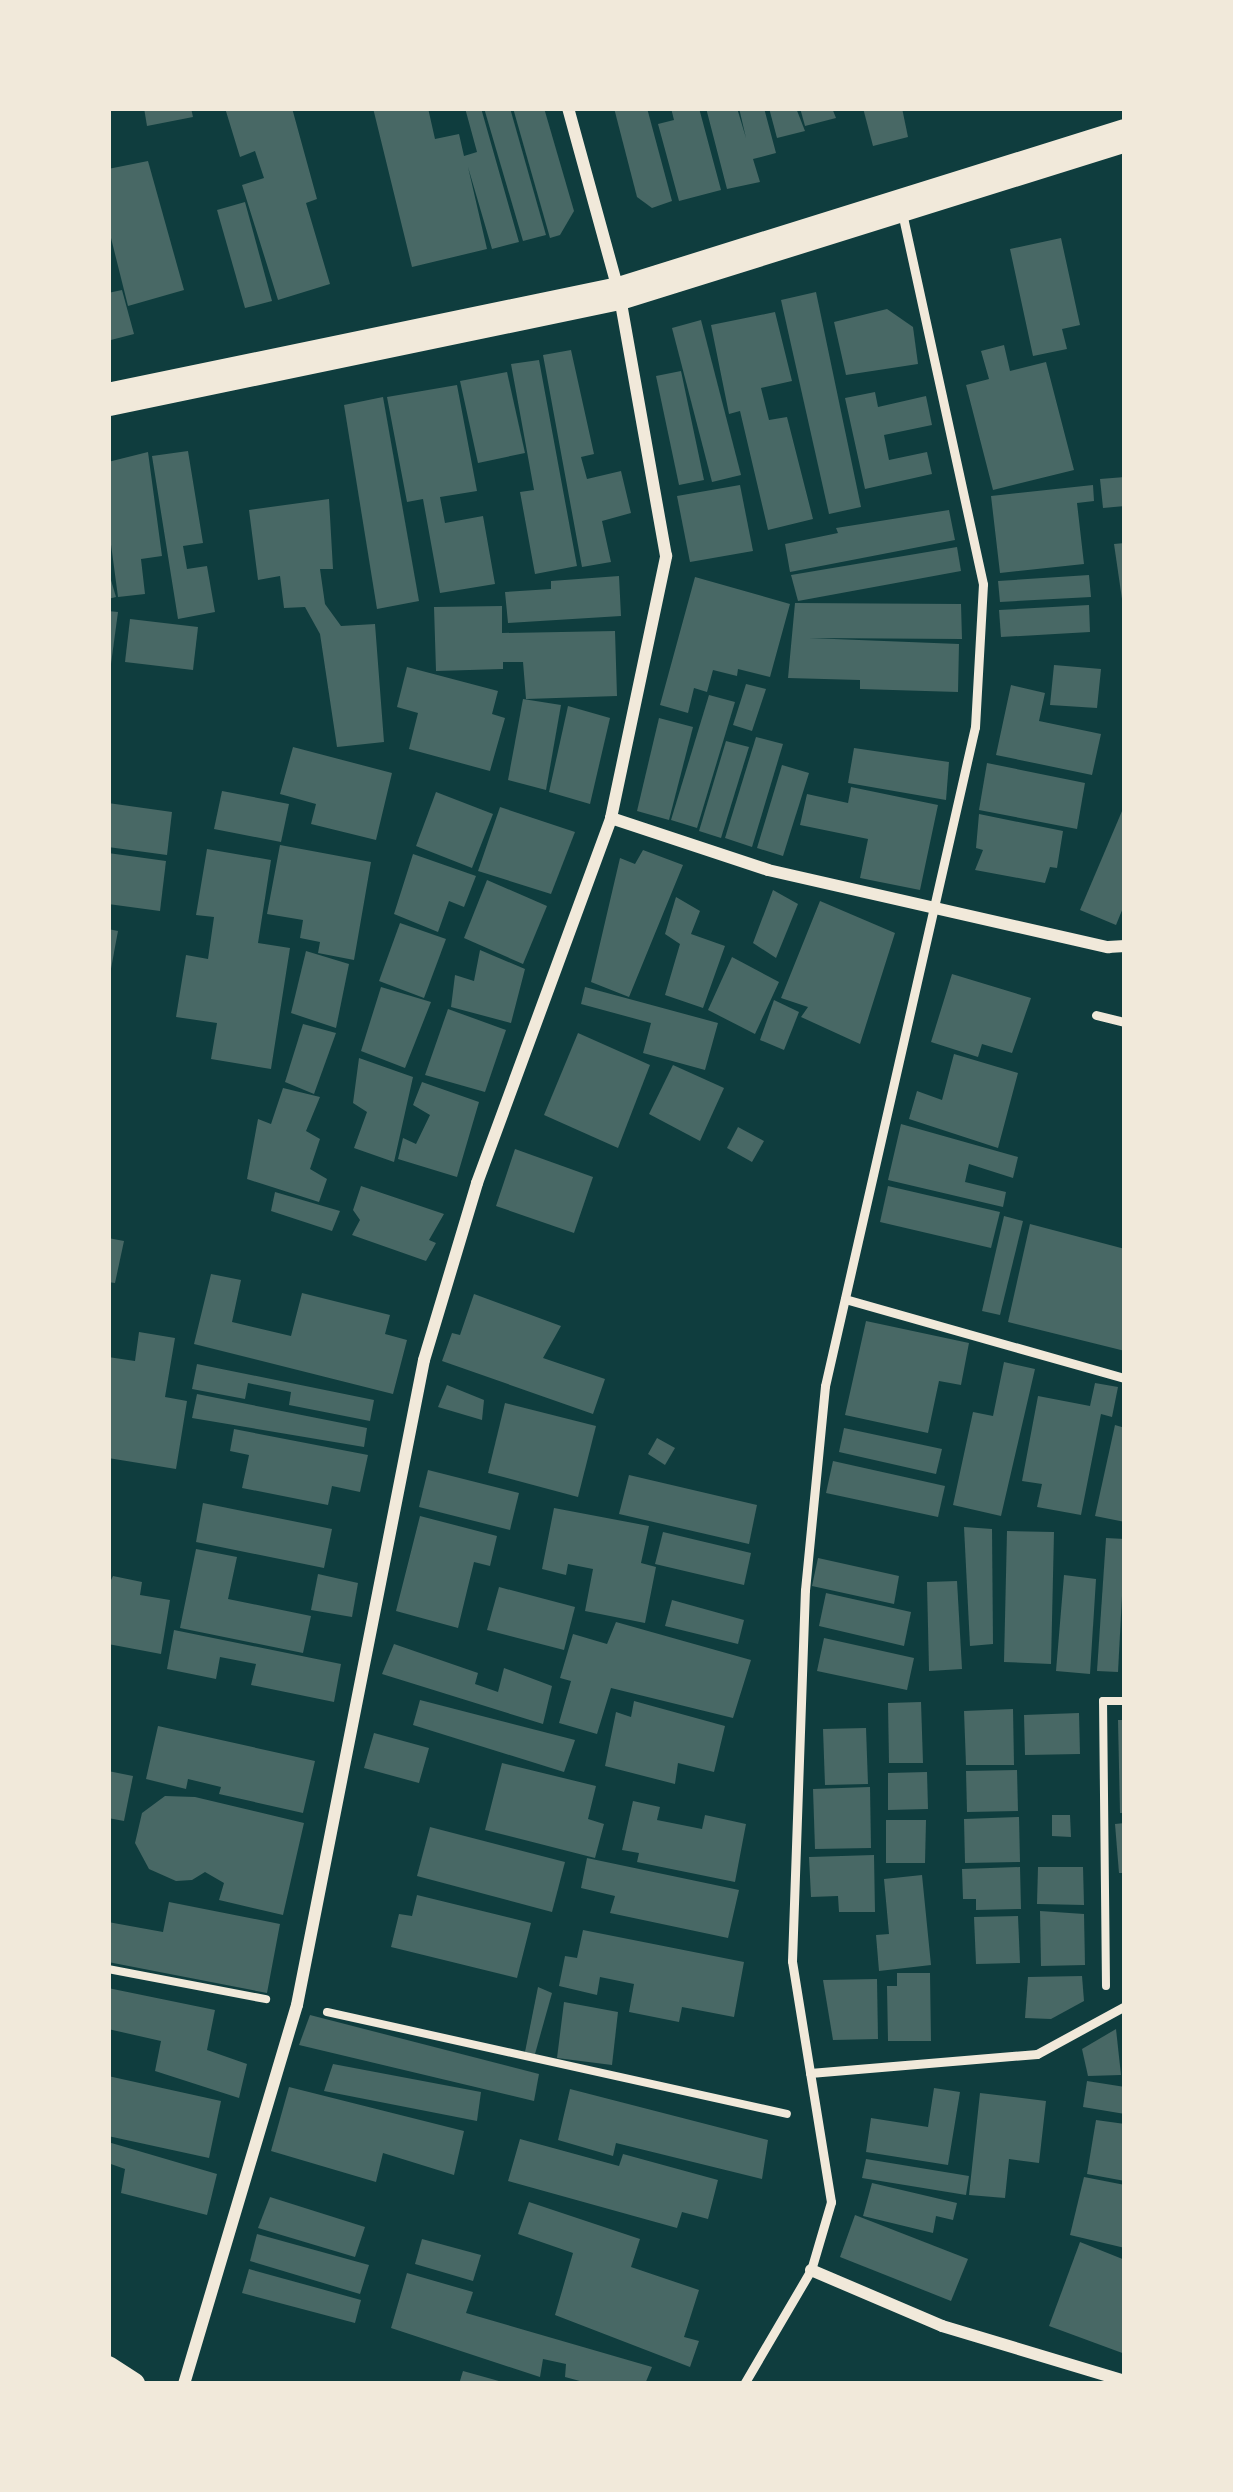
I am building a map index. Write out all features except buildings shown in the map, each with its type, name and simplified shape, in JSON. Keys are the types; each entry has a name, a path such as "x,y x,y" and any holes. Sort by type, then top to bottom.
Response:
{"highway":[{"path":"108,399 619,293 900,201 1125,135"}],"main road":[{"path":"108,2368 133,2384"}],"street":[{"path":"184,2384 297,2005 424,1360 477,1184 611,818 666,556 619,293 568,108"},
{"path":"611,818 768,870 1125,946"},
{"path":"811,2270 942,2326 1125,2381"}],"lane":[{"path":"744,2384 811,2270 831,2202 793,1961 805,1590 825,1386 975,727 982,584 900,201"},
{"path":"1096,1015 1125,1022"},
{"path":"845,1299 1125,1378"},
{"path":"810,2073 1037,2054 1106,2012 1125,2006"}],"path":[{"path":"1106,2012 1103,1702 1125,1701"},
{"path":"108,1969 297,2005 818,2121"}]}
